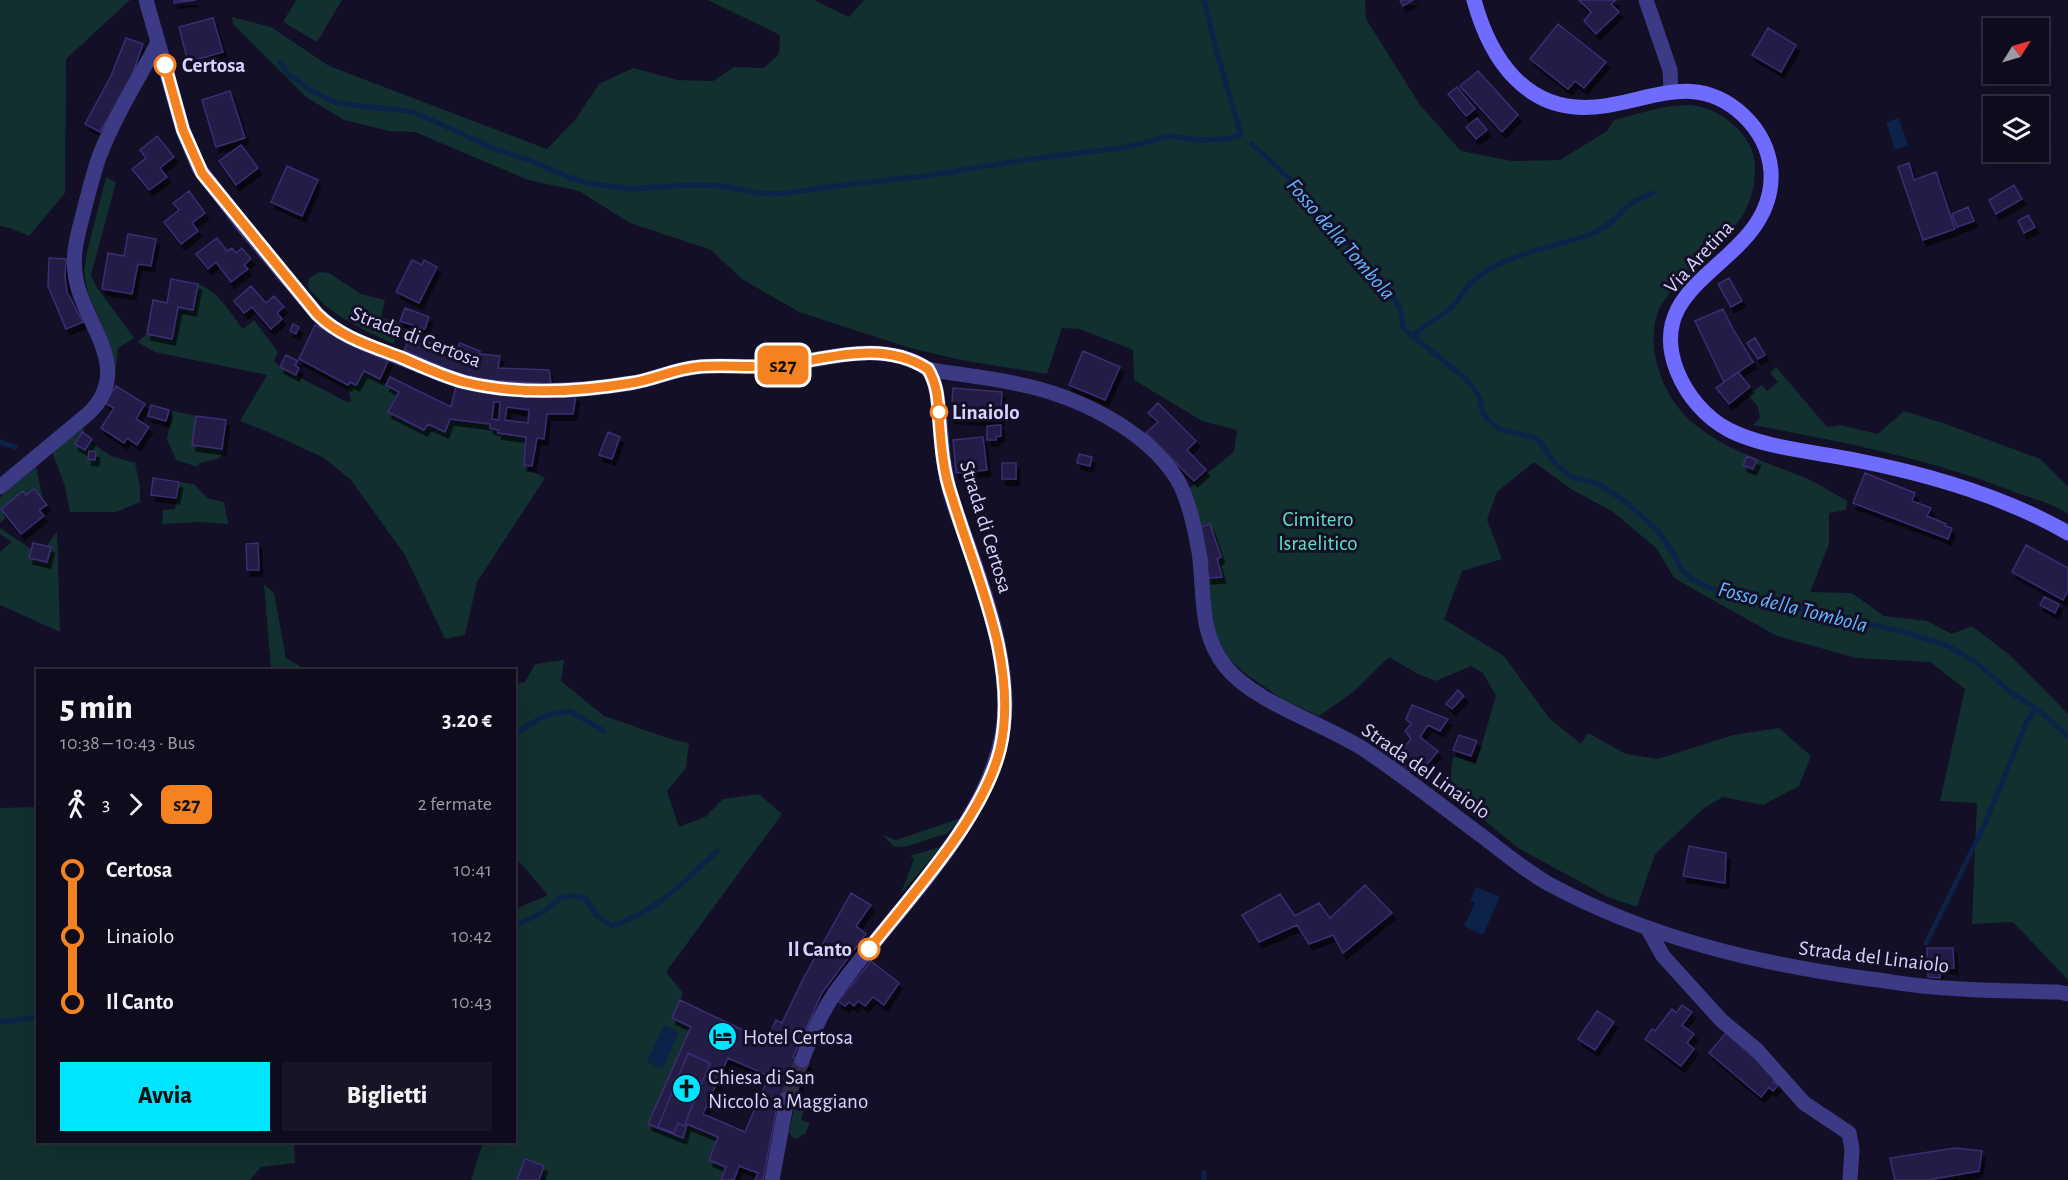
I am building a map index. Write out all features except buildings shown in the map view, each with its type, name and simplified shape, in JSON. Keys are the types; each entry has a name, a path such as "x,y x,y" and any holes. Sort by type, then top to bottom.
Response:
{"main road":[{"name":"Via Aretina","path":"1474,0 1488,39 1505,67 1525,87 1545,100 1570,107 1597,107 1671,91 1691,90 1708,93 1737,110 1754,127 1763,141 1771,172 1765,208 1754,229 1740,245 1687,293 1674,315 1670,339 1673,360 1681,382 1695,402 1722,426 1749,438 1862,461 1935,480 2025,511 2068,533"}],"street":[{"name":"Strada di Certosa","path":"146,0 183,130 195,160 206,179 317,314 332,327 360,342 465,382 538,390 628,384 695,367 769,366 861,352 881,353 907,359 928,369 937,390 948,485 980,579 998,643 1005,702 1002,737 991,774 976,807 931,871 835,993 819,1019 802,1060"},
{"path":"1646,0 1670,70 1671,91"},
{"path":"0,487 89,413 98,403 106,388 103,346 76,280 75,249 99,158 158,43"},
{"name":"Strada del Linaiolo","path":"928,369 1017,383 1056,393 1096,412 1134,435 1159,456 1177,479 1181,488 1197,540 1206,631 1215,652 1230,672 1253,690 1365,750 1547,883 1623,920 1648,929 1726,953 1804,970 1944,988 2068,994"},
{"path":"1648,929 1663,956 1722,1021 1756,1049 1804,1103 1849,1133 1852,1149 1850,1180"},
{"path":"772,1180 787,1099"}],"green space":[{"path":"0,0 130,0 66,59 65,193 29,236 0,226"},
{"path":"296,0 342,0 317,42 283,22"},
{"name":"Cimitero Israelitico","path":"708,0 814,0 849,17 864,0 1365,0 1366,19 1420,105 1461,151 1512,161 1560,160 1607,131 1614,120 1678,105 1693,105 1722,116 1737,128 1751,148 1755,166 1752,193 1745,211 1735,226 1681,278 1659,309 1654,330 1654,352 1663,382 1679,409 1709,435 1746,454 1809,479 1847,501 1846,510 1829,513 1829,544 1810,592 1852,593 1884,616 1927,621 1952,634 1972,626 2012,657 2068,714 2068,980 2013,922 1972,924 1977,803 1940,801 1965,689 1930,662 1856,658 1777,636 1674,578 1656,548 1612,511 1574,491 1534,462 1497,492 1487,520 1502,559 1462,571 1444,619 1504,656 1549,718 1581,744 1588,733 1626,754 1658,759 1733,735 1779,728 1811,756 1799,786 1763,805 1723,797 1704,808 1655,854 1637,907 1608,897 1518,848 1449,791 1453,756 1476,764 1496,696 1483,673 1471,666 1436,681 1418,674 1389,657 1352,693 1319,716 1285,701 1247,675 1228,658 1217,639 1210,609 1208,561 1188,489 1234,452 1237,430 1202,421 1134,380 1133,350 1080,329 1062,328 1047,374 961,360 910,348 799,312 742,279 711,250 630,223 579,191 528,180 415,132 389,131 344,120 306,97 233,24 232,17 271,27 329,66 547,149 575,120 599,84 633,68 678,80 713,81 734,67 764,68 779,54 780,35"},
{"path":"106,177 116,182 91,275 96,286 134,338 118,348 115,374 104,330 88,293 84,272"},
{"path":"319,272 329,273 361,294 385,300 381,317 400,323 393,344 336,314 326,306 308,287 309,278"},
{"path":"198,284 218,297 243,329 254,320 278,352 274,361 280,367 345,401 351,402 348,385 350,382 356,385 364,371 399,392 389,412 424,430 428,424 445,431 450,419 490,424 498,430 498,433 526,437 524,464 528,465 527,469 545,478 477,582 465,635 445,639 405,555 351,480 324,458 240,421 267,375 155,352 137,342 147,334 172,339 178,307 193,310"},
{"path":"1776,367 1827,427 1840,425 1878,434 1904,411 2040,459 2068,487 2068,514 2050,505 1953,470 1854,445 1753,425 1760,418 1758,407 1748,395 1762,385 1767,391 1778,382 1770,373"},
{"path":"173,411 196,416 193,445 222,449 225,452 218,459 199,463 198,467 176,460 167,439"},
{"path":"82,427 85,434 81,432 75,444 85,450 90,442 111,456 135,463 140,487 140,502 116,512 70,512 65,486 52,452"},
{"path":"36,467 43,500 34,489 26,495 23,492 0,523 0,497"},
{"path":"179,482 194,484 207,498 224,502 228,524 198,522 162,524 163,510 175,509"},
{"path":"0,528 31,549 29,558 47,562 51,547 47,546 57,531 60,632 0,605 0,552 11,542 0,534"},
{"path":"264,584 274,593 286,658 304,669 271,669"},
{"path":"564,660 561,681 604,716 689,743 686,768 667,791 679,827 705,817 723,799 759,794 782,814 666,972 683,993 672,1018 691,1027 687,1124 718,1137 709,1159 726,1167 721,1180 471,1180 483,1143 516,1143 516,909 548,895 516,858 516,684 525,682 535,664"},
{"path":"36,807 36,1143 294,1143 295,1163 261,1167 250,1180 0,1180 0,808"},
{"path":"961,818 948,833 908,846 894,847 883,835 896,840"},
{"path":"940,847 901,893 914,859 910,856"},
{"path":"795,1103 805,1106 801,1120 810,1123 805,1134 796,1139 789,1132"}],"water":[{"path":"1899,118 1908,146 1895,150 1886,122"},
{"path":"1476,887 1500,897 1483,935 1464,926 1475,903 1470,900"},
{"path":"664,1025 679,1032 662,1069 647,1062"}],"waterway":[{"path":"280,62 287,73 310,90 337,103 414,112 497,150 530,160 588,183 630,189 688,185 723,186 758,193 778,194 926,176 1030,159 1128,147 1169,136 1197,140 1227,139 1241,135 1204,0"},
{"name":"Fosso della Tombola","path":"1252,144 1291,180 1388,287 1400,309 1403,328 1467,380 1480,399 1482,411 1489,421 1501,430 1534,437 1555,463 1570,476 1598,484 1626,502 1659,532 1676,557 1680,568 1694,581 1736,596 1774,601 1811,612 1900,631 1946,645 1976,662 2010,692 2036,708 2068,736"},
{"path":"1412,337 1452,307 1469,285 1486,271 1516,257 1598,231 1633,202 1654,193"},
{"path":"0,442 15,447"},
{"path":"1926,943 1984,826 2027,721 2036,708"},
{"path":"516,733 544,716 570,711 604,731"},
{"path":"516,925 542,913 562,897 574,896 586,899 596,915 612,926 643,912 669,895 717,851"},
{"path":"0,1022 36,1017"},
{"path":"1204,1173 1204,1180"}],"tunnel":[{"path":"787,1099 802,1060"}],"bus line":[{"name":"s27","path":"165,65 183,130 198,168 317,314 332,327 360,342 456,380 485,386 538,390 628,384 695,367 751,368 785,365 813,358 861,352 881,353 907,359 928,369 937,390 948,485 987,601 998,643 1004,682 1004,726 996,761 976,807 931,871 869,949"}],"place":[{"name":"Certosa","path":"165,65"},
{"name":"Linaiolo","path":"939,412"},
{"name":"Il Canto","path":"869,949"},
{"name":"Hotel Certosa","path":"722,1037"},
{"name":"Chiesa di San Niccolò a Maggiano","path":"687,1089"}]}
